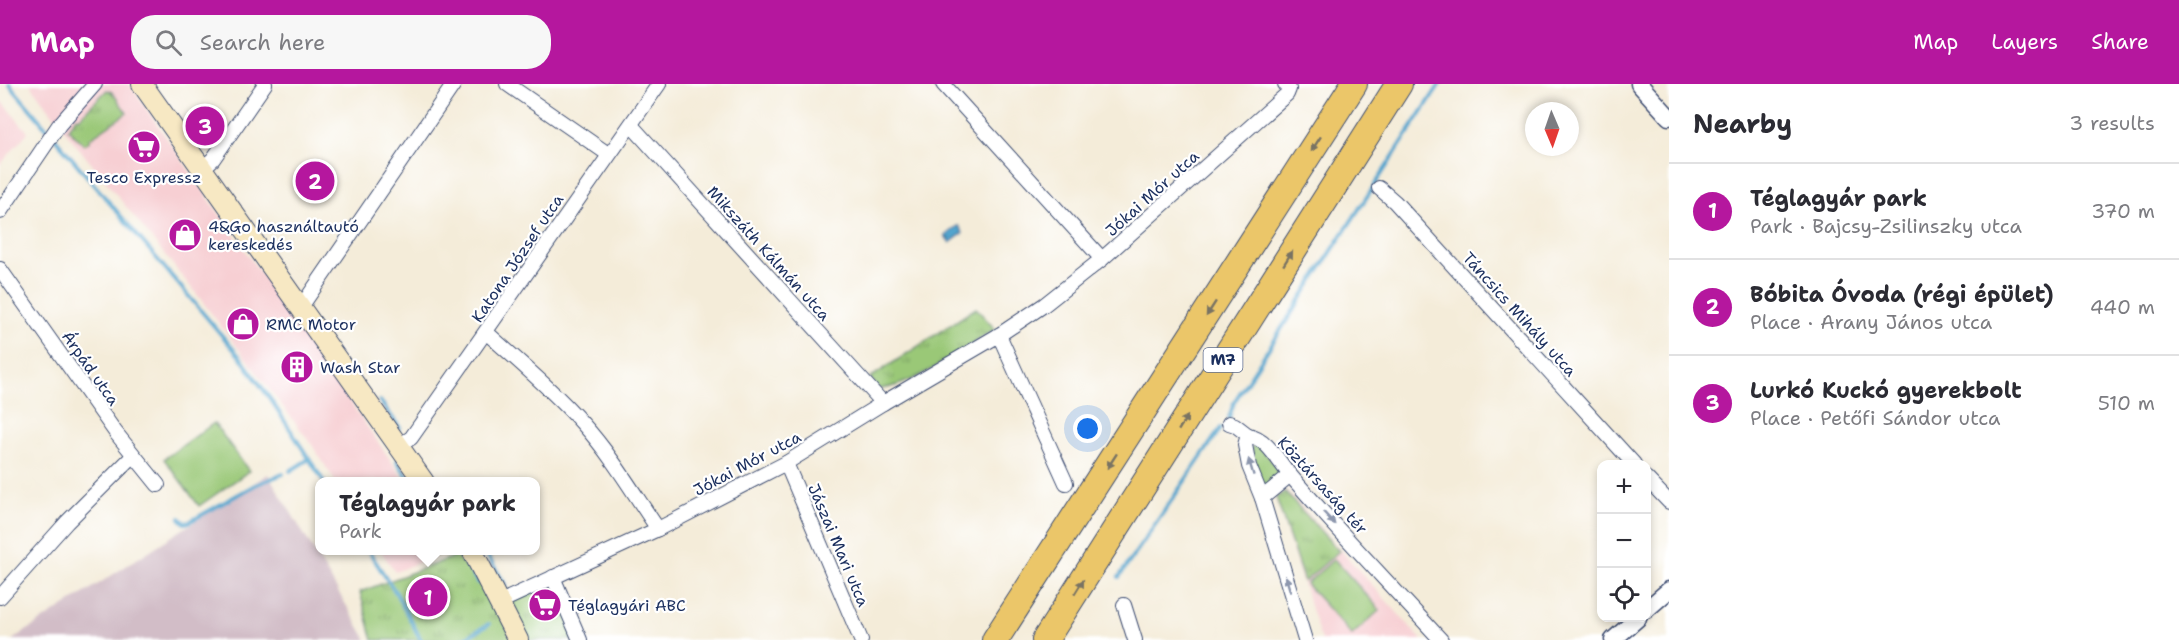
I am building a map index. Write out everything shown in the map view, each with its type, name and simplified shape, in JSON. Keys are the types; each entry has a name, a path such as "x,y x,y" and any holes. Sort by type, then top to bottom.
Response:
{"highway":[{"name":"M7","path":"995,640 1354,84"},
{"name":"M7","path":"1045,640 1399,84"}],"main road":[{"path":"142,84 420,477"},
{"path":"475,555 518,640"}],"street":[{"path":"0,212 59,125 95,84"},
{"path":"202,169 213,159 265,84"},
{"path":"301,307 454,84"},
{"path":"507,84 608,154"},
{"name":"Katona József utca","path":"398,446 411,438 659,84"},
{"path":"943,84 1102,259"},
{"path":"1639,84 1669,117"},
{"name":"Jókai Mór utca","path":"500,602 658,529 786,464 883,403 999,335 1044,305 1102,259 1287,94 1287,86"},
{"name":"Mikszáth Kálmán utca","path":"631,125 883,403"},
{"name":"Táncsics Mihály utca","path":"1379,188 1395,202 1629,460"},
{"name":"Árpád utca","path":"0,269 133,456 158,484"},
{"path":"486,332 584,425 610,458 658,529"},
{"path":"999,335 1066,483"},
{"name":"Köztársaság tér","path":"1229,423 1248,435 1257,436 1265,444 1290,475 1441,640"},
{"path":"1248,435 1245,445 1249,466 1262,498 1305,640"},
{"path":"0,597 67,522 133,456"},
{"name":"Jászai Mari utca","path":"786,464 861,640"},
{"path":"1262,498 1290,475"},
{"path":"1651,482 1669,502"},
{"path":"553,577 580,640"},
{"path":"1651,606 1669,590"},
{"path":"1124,605 1135,640"},
{"path":"1613,640 1633,622"}],"shaded area":[{"path":"30,84 129,84 402,477 332,477 310,442 198,296"},
{"path":"0,100 28,132 0,165"},
{"path":"268,474 367,640 12,640"},
{"path":"1286,490 1422,640 1321,640 1275,496"},
{"path":"384,555 437,555 395,572"}],"green space":[{"path":"107,90 112,92 127,113 89,139 90,141 84,145 68,129 76,117 79,118"},
{"path":"976,308 995,329 939,365 908,381 879,389 870,378"},
{"path":"214,423 249,471 199,506 164,459"},
{"path":"1258,445 1283,476 1264,488 1260,485 1251,446"},
{"path":"1285,492 1339,551 1304,582 1276,497"},
{"path":"456,556 500,602 553,577 580,640 373,640 360,592"},
{"path":"1334,559 1380,610 1352,635 1306,584"}],"water":[{"path":"957,226 963,233 950,243 945,236"}],"waterway":[{"path":"9,84 241,358 321,477"},
{"path":"1229,418 1234,402 1440,84"},
{"path":"380,401 400,428"},
{"path":"1119,577 1221,428"},
{"path":"417,452 434,477"},
{"path":"290,471 309,459"},
{"path":"397,461 408,477"},
{"path":"180,518 185,523 189,522 255,485 283,474"},
{"path":"371,555 396,593 421,640"},
{"path":"461,555 478,583"},
{"path":"487,555 506,586"},
{"path":"462,640 489,624"}],"place":[{"name":"Lurkó Kuckó gyerekbolt","path":"205,126"},
{"name":"Tesco Expressz","path":"144,147"},
{"name":"Bóbita Óvoda (régi épület)","path":"315,181"},
{"name":"4&Go használtautó kereskedés","path":"185,235"},
{"name":"RMC Motor","path":"243,324"},
{"name":"Wash Star","path":"297,367"},
{"name":"Téglagyár park","path":"428,597"},
{"name":"Téglagyári ABC","path":"545,605"}]}
